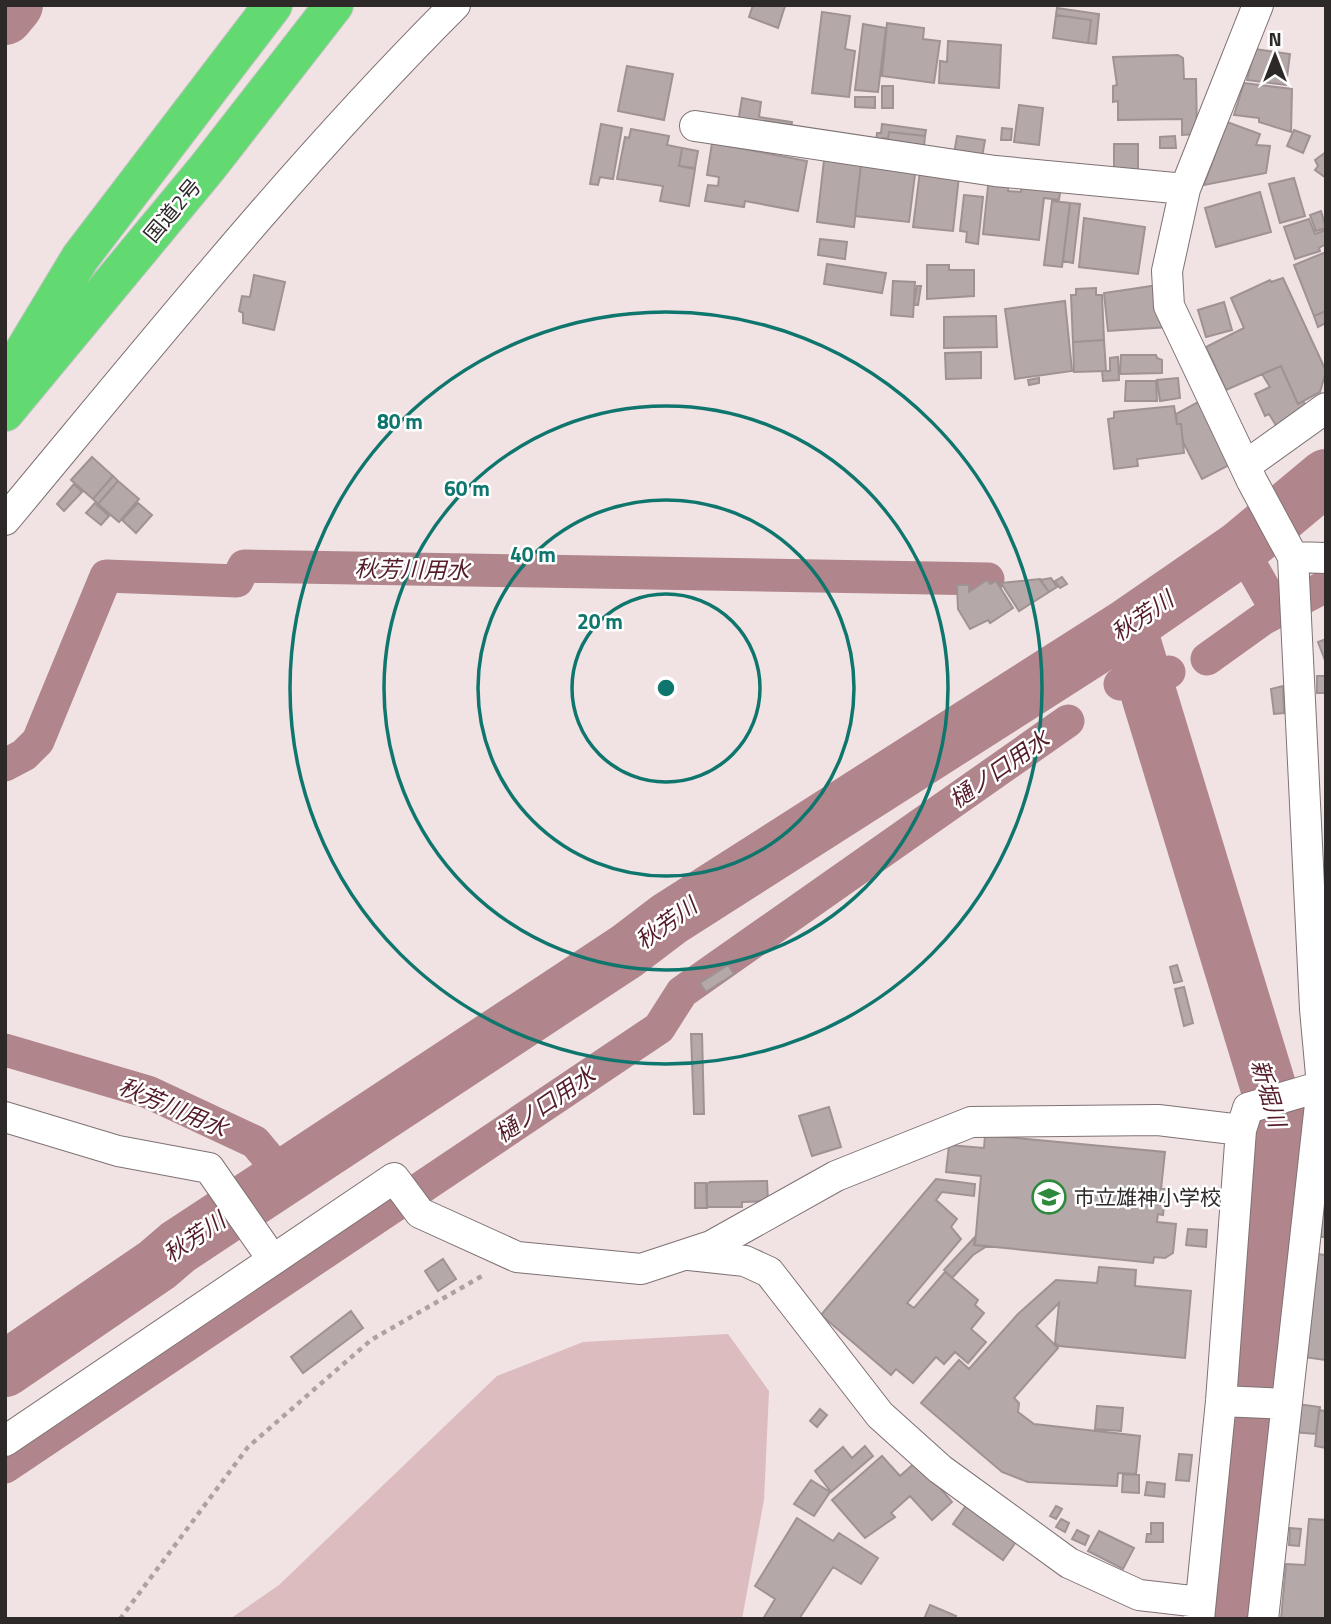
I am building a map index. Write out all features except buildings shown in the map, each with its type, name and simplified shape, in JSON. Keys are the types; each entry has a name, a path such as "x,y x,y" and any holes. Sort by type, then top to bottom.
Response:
{"highway":[{"path":"5,383 80,258 273,5"},
{"name":"国道2号","path":"5,412 207,168 334,5"}],"street":[{"path":"5,520 188,300 398,62 455,5"},
{"path":"1258,5 1185,188 1167,271 1169,306 1249,473 1291,551 1319,1086 1279,1404 1263,1619"},
{"path":"695,126 995,171 1185,188"},
{"path":"1249,473 1326,408"},
{"path":"1291,551 1326,558"},
{"path":"5,1441 394,1178 420,1213 517,1257 641,1269 711,1246 836,1175 971,1122 1245,1119 1319,1086"},
{"path":"5,1117 118,1151 209,1168 273,1260"},
{"path":"685,1254 745,1261 769,1272 880,1415 940,1469 1069,1563 1139,1595 1199,1610 1228,1401 1245,1119"},
{"path":"1228,1401 1279,1404"}],"path":[{"path":"120,1619 248,1447 371,1340 430,1304 517,1257"}],"shaded area":[{"path":"728,1334 769,1391 764,1500 742,1619 230,1619 279,1585 497,1376 583,1342"}],"waterway":[{"path":"5,17 15,5"},
{"name":"秋芳川","path":"5,1369 157,1265 178,1247 627,951 669,919 1128,626 1241,548 1326,477"},
{"path":"1241,548 1277,611"},
{"name":"秋芳川用水","path":"5,765 24,755 38,741 106,576 237,581 244,566 988,579"},
{"name":"樋ノ口用水","path":"1207,659 1263,619 1326,586"},
{"name":"新堀川","path":"1128,626 1282,1132 1233,1619"},
{"name":"樋ノ口用水","path":"1120,684 1169,672"},
{"name":"樋ノ口用水","path":"5,1467 659,1028 682,992 1068,721"},
{"name":"秋芳川用水","path":"5,1050 148,1092 255,1142 284,1177"}],"place":[{"name":"市立雄神小学校","path":"1049,1197"}]}
